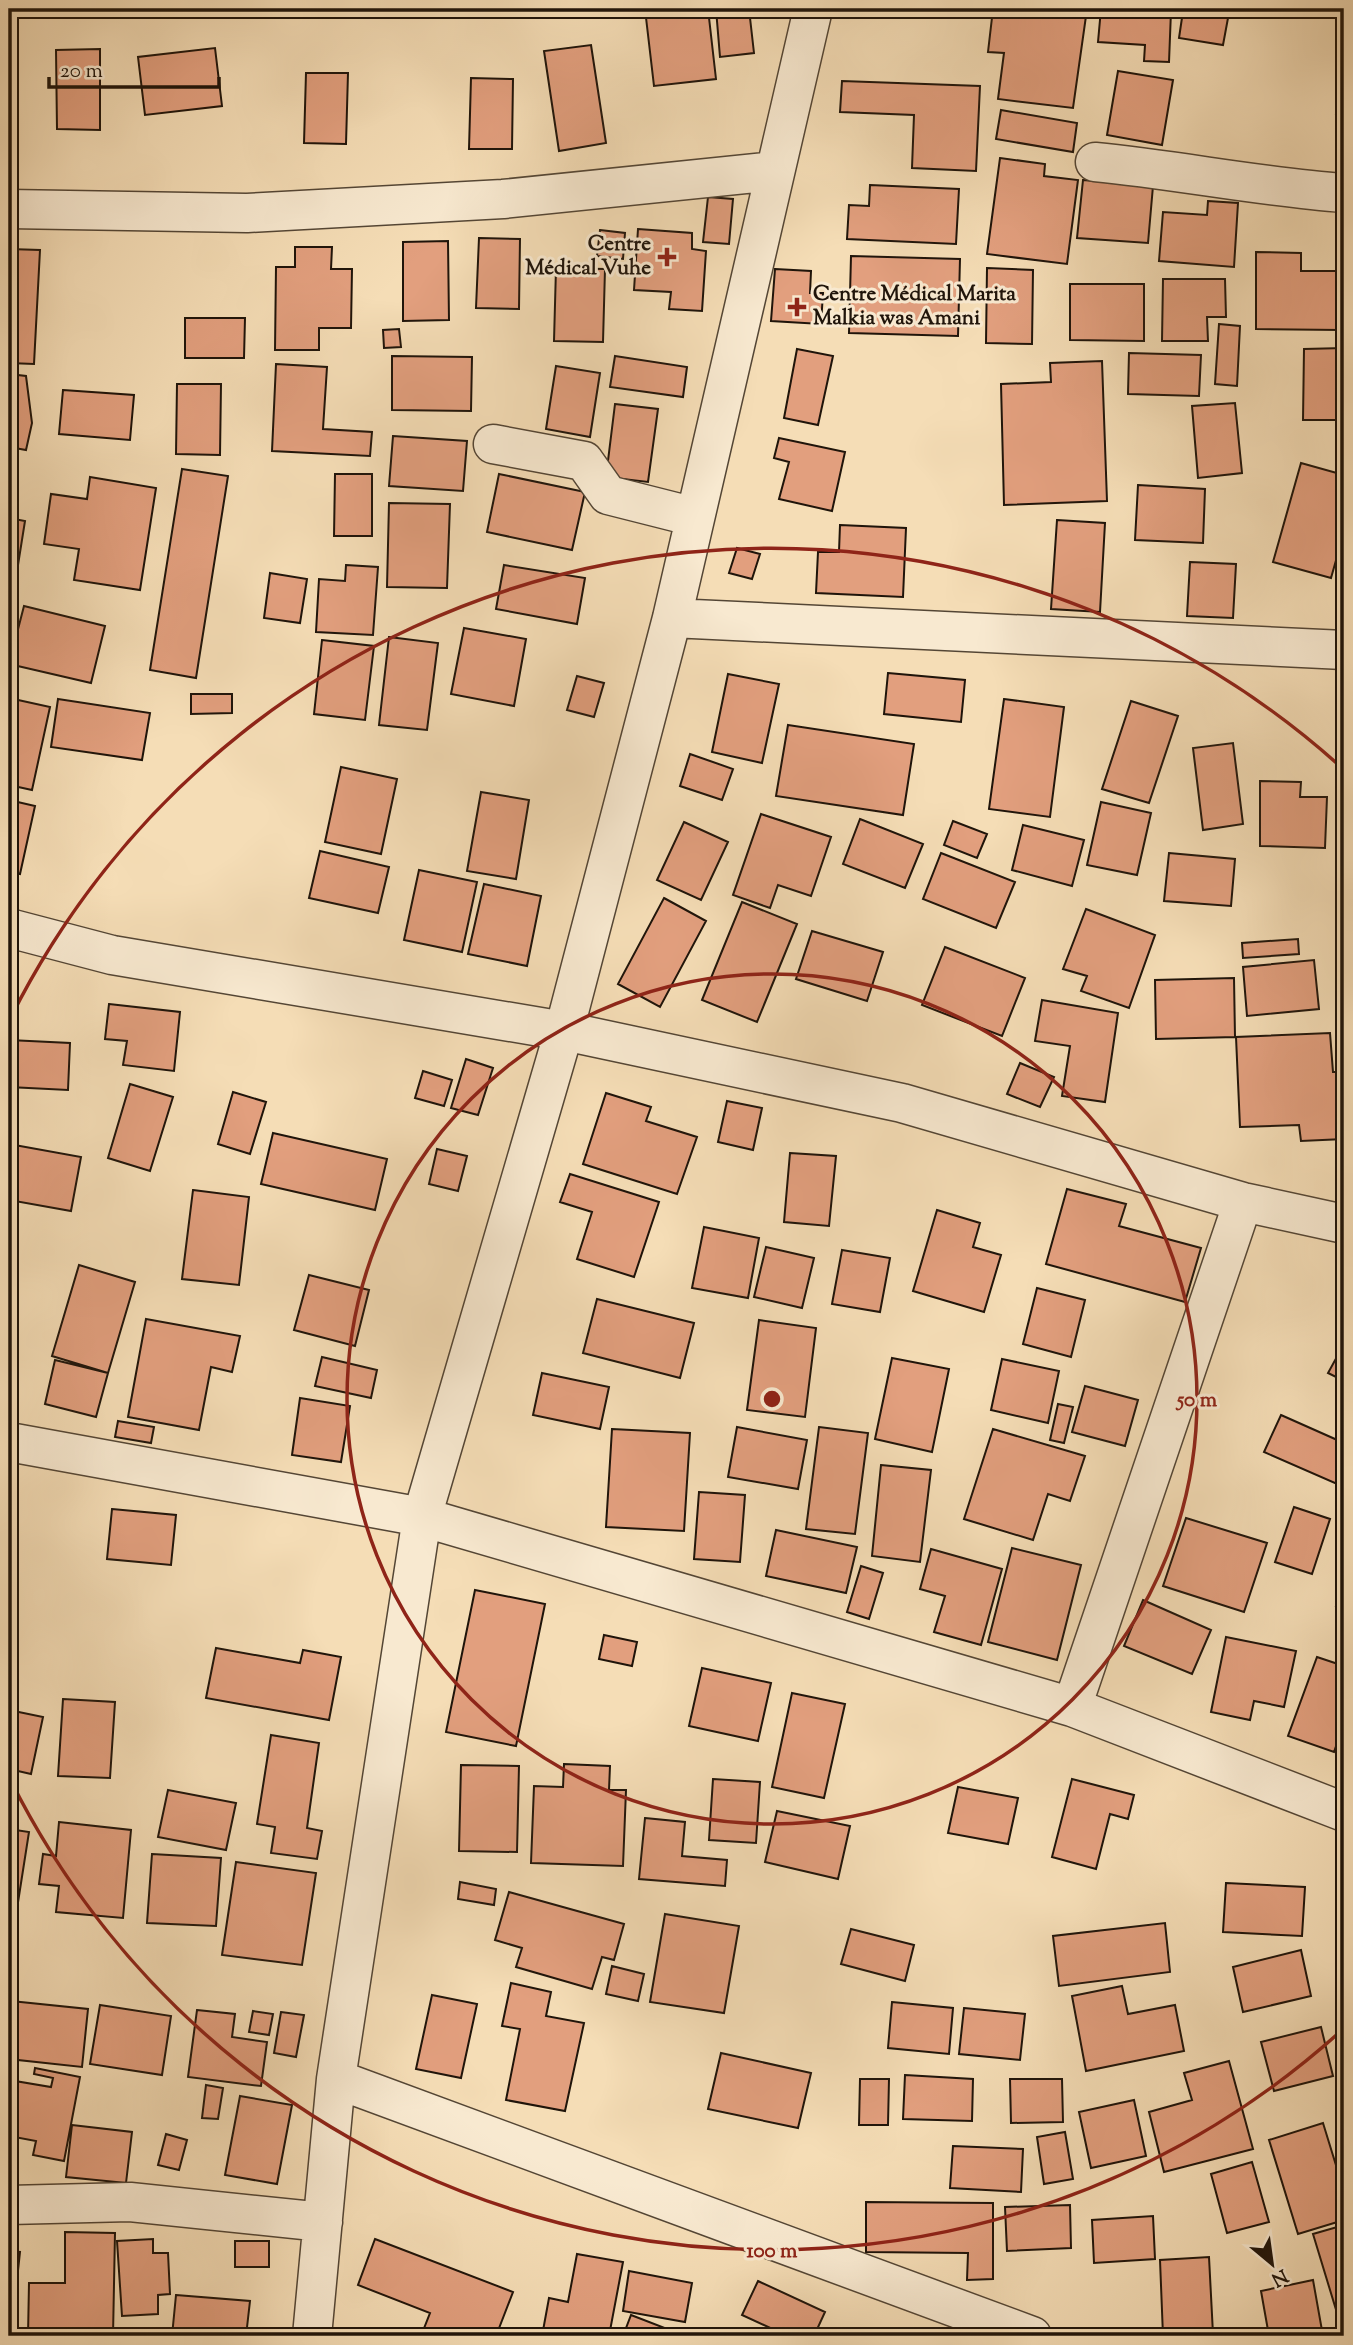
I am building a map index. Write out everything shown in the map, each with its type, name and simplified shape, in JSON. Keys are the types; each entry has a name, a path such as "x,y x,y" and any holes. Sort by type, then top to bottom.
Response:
{"street":[{"path":"312,2336 336,2079 422,1517 564,1031 672,618 813,9"},
{"path":"1095,162 1344,193"},
{"path":"9,209 247,213 503,199 774,171"},
{"path":"493,444 584,461 608,495 695,517"},
{"path":"672,618 1344,650"},
{"path":"9,928 112,955 564,1031 902,1103 1243,1202 1344,1224"},
{"path":"1072,1707 1243,1202"},
{"path":"9,1442 422,1517 1072,1707 1344,1812"},
{"path":"336,2079 1032,2336"},
{"path":"9,2204 130,2202 323,2222"}],"building":[{"path":"645,9 708,9 716,79 654,86"},
{"path":"716,9 749,9 754,53 720,57"},
{"path":"993,9 1087,9 1073,108 998,99 1004,53 988,52"},
{"path":"1101,9 1171,11 1169,62 1144,61 1145,45 1098,42"},
{"path":"1183,11 1228,18 1223,45 1179,38"},
{"path":"591,45 606,143 559,151 544,51"},
{"path":"215,48 222,106 145,115 138,57"},
{"path":"100,49 100,130 57,129 56,50"},
{"path":"1342,58 1344,59 1344,115 1336,114"},
{"path":"1118,71 1173,80 1162,145 1107,135"},
{"path":"306,73 348,73 346,144 304,143"},
{"path":"471,78 513,79 512,149 469,149"},
{"path":"842,81 980,86 976,171 912,168 914,115 840,112"},
{"path":"1001,110 1077,123 1073,152 996,139"},
{"path":"1000,158 1045,164 1044,176 1078,180 1067,264 987,254"},
{"path":"1083,180 1153,186 1148,243 1077,238"},
{"path":"870,185 959,189 956,244 847,239 849,205 869,206"},
{"path":"708,197 733,199 729,244 703,242"},
{"path":"1208,201 1238,203 1234,267 1159,261 1163,212 1207,215"},
{"path":"638,229 692,233 692,249 706,251 702,311 669,309 671,292 634,290"},
{"path":"600,230 625,233 623,259 597,256"},
{"path":"479,238 520,239 519,309 476,308"},
{"path":"448,241 449,320 403,321 403,242"},
{"path":"295,247 332,247 331,269 352,269 351,328 319,328 319,350 275,350 276,267 295,267"},
{"path":"9,249 40,250 34,364 9,363"},
{"path":"1256,252 1301,253 1301,271 1340,271 1340,330 1256,329"},
{"path":"851,256 960,259 958,336 849,333"},
{"path":"556,268 605,269 603,342 554,341"},
{"path":"987,268 1033,270 1032,344 986,343"},
{"name":"Centre Médical Marita Malkia was Amani","path":"775,269 811,271 810,293 823,293 821,324 771,321"},
{"name":"Centre Médical Marita Malkia was Amani","path":"775,269 811,271 810,293 823,293 821,324 771,321"},
{"path":"1163,279 1225,279 1226,317 1207,317 1208,341 1162,341"},
{"path":"1070,284 1144,284 1144,341 1070,340"},
{"path":"185,318 245,318 244,358 185,358"},
{"path":"1219,324 1240,326 1237,386 1215,384"},
{"path":"399,329 401,347 384,348 383,330"},
{"path":"1344,348 1344,420 1303,420 1304,349"},
{"path":"797,349 833,356 818,425 784,418"},
{"path":"1129,353 1201,355 1199,396 1128,394"},
{"path":"392,356 472,357 471,411 392,410"},
{"path":"615,356 687,367 683,397 610,387"},
{"path":"1102,361 1107,501 1004,505 1001,384 1051,382 1050,363"},
{"path":"276,364 327,367 323,429 372,432 370,456 272,451"},
{"path":"556,366 600,373 590,437 546,429"},
{"path":"9,374 26,376 32,423 26,450 9,447"},
{"path":"177,384 221,384 220,455 176,454"},
{"path":"63,390 134,395 130,440 59,434"},
{"path":"1235,403 1242,473 1198,478 1192,406"},
{"path":"615,404 658,409 648,482 606,477"},
{"path":"393,436 467,441 463,491 389,486"},
{"path":"779,438 845,452 832,511 779,499 789,462 774,458"},
{"path":"1301,463 1344,475 1344,532 1331,578 1273,562"},
{"path":"182,469 228,476 196,678 150,670"},
{"path":"335,474 372,474 372,536 334,536"},
{"path":"499,474 585,492 572,550 487,532"},
{"path":"90,477 156,488 140,590 74,580 79,549 44,544 51,494 87,499"},
{"path":"1138,485 1205,489 1203,543 1135,540"},
{"path":"389,503 450,504 447,588 387,587"},
{"path":"9,518 25,521 18,565 9,563"},
{"path":"1057,520 1105,523 1100,612 1051,609"},
{"path":"840,525 906,528 903,597 816,593 818,552 839,552"},
{"path":"737,548 760,554 752,579 729,573"},
{"path":"1190,562 1236,564 1233,618 1187,616"},
{"path":"346,565 378,567 373,635 316,632 319,579 345,581"},
{"path":"504,565 585,578 577,624 496,609"},
{"path":"270,573 307,579 300,623 264,618"},
{"path":"24,606 105,626 91,683 9,664"},
{"path":"464,628 526,639 514,706 451,694"},
{"path":"389,637 438,643 427,730 379,725"},
{"path":"322,640 374,646 365,720 314,714"},
{"path":"888,673 965,680 961,722 884,714"},
{"path":"728,674 779,684 762,763 712,752"},
{"path":"577,676 604,683 594,717 567,710"},
{"path":"191,694 232,694 232,713 191,714"},
{"path":"9,698 50,707 32,790 9,785"},
{"path":"58,699 150,713 142,760 51,747"},
{"path":"1004,699 1064,707 1050,817 989,809"},
{"path":"1131,701 1178,716 1149,803 1102,789"},
{"path":"788,725 914,744 903,815 776,796"},
{"path":"1233,743 1243,824 1203,830 1193,748"},
{"path":"690,754 733,769 722,800 680,786"},
{"path":"341,767 397,779 381,854 325,842"},
{"path":"1260,781 1301,782 1300,797 1327,797 1325,848 1260,846"},
{"path":"481,792 529,800 516,879 467,871"},
{"path":"9,800 35,806 20,874 9,872"},
{"path":"1101,802 1151,813 1137,875 1087,865"},
{"path":"761,814 831,837 811,896 778,885 770,908 733,895"},
{"path":"860,819 923,844 905,888 843,864"},
{"path":"953,821 987,834 977,858 944,845"},
{"path":"684,822 728,842 701,900 657,880"},
{"path":"1023,825 1084,840 1072,886 1012,870"},
{"path":"320,851 389,867 378,913 309,898"},
{"path":"941,853 1015,882 996,928 923,899"},
{"path":"1169,853 1235,859 1231,906 1164,901"},
{"path":"419,870 477,882 462,952 404,940"},
{"path":"484,884 541,896 527,966 468,954"},
{"path":"664,898 706,921 660,1007 618,984"},
{"path":"742,902 797,924 757,1022 702,1000"},
{"path":"1086,909 1155,935 1129,1008 1081,991 1087,976 1063,969"},
{"path":"812,931 883,952 867,1001 796,979"},
{"path":"1298,939 1299,954 1243,958 1242,943"},
{"path":"945,947 1025,978 1002,1036 922,1005"},
{"path":"1314,960 1319,1009 1247,1016 1243,967"},
{"path":"1234,978 1235,1037 1156,1039 1155,980"},
{"path":"1042,1000 1118,1013 1105,1102 1062,1096 1070,1046 1035,1041"},
{"path":"109,1004 180,1012 174,1071 123,1065 127,1041 105,1039"},
{"path":"1330,1033 1333,1072 1344,1072 1344,1139 1301,1141 1299,1125 1240,1127 1236,1037"},
{"path":"9,1040 70,1043 68,1090 9,1087"},
{"path":"466,1059 493,1068 478,1115 451,1108"},
{"path":"1020,1063 1054,1077 1040,1107 1007,1094"},
{"path":"423,1071 452,1080 444,1106 415,1098"},
{"path":"130,1084 173,1097 150,1171 108,1158"},
{"path":"233,1092 266,1102 250,1154 218,1144"},
{"path":"606,1093 651,1107 646,1121 697,1137 677,1194 583,1164"},
{"path":"727,1101 762,1108 753,1150 718,1142"},
{"path":"273,1133 387,1159 375,1210 261,1184"},
{"path":"9,1144 81,1157 71,1211 9,1200"},
{"path":"437,1149 467,1156 458,1191 429,1184"},
{"path":"790,1153 836,1156 829,1226 784,1222"},
{"path":"1341,1158 1344,1158 1344,1189 1342,1189"},
{"path":"570,1174 659,1202 634,1277 577,1259 592,1212 560,1202"},
{"path":"1067,1189 1126,1204 1119,1226 1201,1248 1185,1302 1046,1264"},
{"path":"193,1190 249,1197 239,1285 182,1279"},
{"path":"937,1210 980,1223 973,1247 1001,1255 984,1312 913,1291"},
{"path":"704,1227 759,1238 748,1298 692,1288"},
{"path":"766,1247 814,1258 802,1308 754,1297"},
{"path":"842,1250 890,1258 880,1312 832,1304"},
{"path":"79,1265 135,1282 108,1373 52,1356"},
{"path":"309,1275 369,1290 355,1346 294,1330"},
{"path":"1037,1288 1085,1300 1071,1357 1023,1344"},
{"path":"597,1299 694,1323 680,1378 583,1353"},
{"path":"146,1319 240,1336 232,1372 211,1367 199,1430 128,1417"},
{"path":"759,1320 816,1328 805,1417 747,1410"},
{"path":"1344,1344 1344,1381 1328,1373"},
{"path":"322,1357 377,1370 371,1398 315,1386"},
{"path":"892,1358 949,1369 932,1452 875,1439"},
{"path":"1002,1359 1059,1371 1048,1423 991,1410"},
{"path":"55,1360 108,1373 96,1417 45,1404"},
{"path":"542,1373 609,1387 600,1429 533,1415"},
{"path":"1085,1386 1138,1400 1125,1446 1072,1432"},
{"path":"300,1398 350,1406 341,1462 292,1455"},
{"path":"1058,1404 1073,1407 1064,1443 1050,1440"},
{"path":"1281,1415 1344,1443 1344,1487 1264,1452"},
{"path":"118,1421 154,1427 151,1443 115,1437"},
{"path":"737,1427 807,1440 798,1489 728,1477"},
{"path":"819,1427 868,1433 855,1534 806,1529"},
{"path":"612,1429 690,1433 684,1531 606,1527"},
{"path":"993,1429 1085,1456 1070,1501 1048,1494 1033,1540 964,1519"},
{"path":"881,1465 931,1470 920,1562 872,1556"},
{"path":"699,1492 745,1495 740,1562 694,1559"},
{"path":"1294,1507 1330,1519 1312,1574 1275,1562"},
{"path":"112,1509 176,1515 171,1565 107,1559"},
{"path":"1186,1518 1267,1543 1244,1612 1163,1586"},
{"path":"776,1530 857,1547 846,1593 766,1576"},
{"path":"1012,1548 1081,1565 1057,1660 988,1642"},
{"path":"931,1549 1002,1569 981,1645 934,1632 945,1596 920,1589"},
{"path":"861,1566 883,1573 869,1619 847,1612"},
{"path":"1344,1583 1344,1609 1336,1606"},
{"path":"475,1590 545,1604 516,1746 446,1732"},
{"path":"1143,1600 1211,1630 1192,1674 1124,1646"},
{"path":"604,1635 637,1642 632,1666 599,1659"},
{"path":"1226,1637 1296,1651 1284,1707 1254,1701 1250,1720 1211,1712"},
{"path":"216,1648 300,1663 303,1650 341,1657 329,1720 206,1698"},
{"path":"1317,1657 1344,1666 1344,1723 1334,1752 1288,1736"},
{"path":"702,1668 771,1683 758,1741 689,1726"},
{"path":"792,1693 845,1704 824,1798 772,1787"},
{"path":"63,1699 115,1702 110,1778 58,1776"},
{"path":"9,1710 43,1717 31,1774 9,1769"},
{"path":"271,1735 319,1743 307,1828 322,1831 317,1859 271,1853 275,1827 257,1824"},
{"path":"564,1764 610,1766 609,1790 626,1790 623,1866 531,1863 534,1786 563,1787"},
{"path":"461,1765 519,1766 517,1852 459,1851"},
{"path":"713,1779 760,1782 756,1843 709,1840"},
{"path":"1072,1779 1134,1795 1128,1819 1110,1814 1096,1869 1052,1857"},
{"path":"958,1787 1018,1798 1008,1844 948,1833"},
{"path":"168,1790 236,1803 226,1850 158,1837"},
{"path":"777,1811 850,1826 838,1879 765,1862"},
{"path":"645,1818 685,1822 682,1856 727,1860 725,1886 639,1879"},
{"path":"59,1822 131,1830 123,1918 56,1912 59,1886 39,1884 43,1854 56,1856"},
{"path":"9,1829 29,1832 16,1915 9,1914"},
{"path":"152,1854 221,1858 216,1926 147,1923"},
{"path":"236,1862 316,1873 302,1965 222,1955"},
{"path":"460,1882 496,1889 494,1905 458,1899"},
{"path":"1226,1883 1305,1887 1302,1936 1223,1932"},
{"path":"509,1892 624,1924 614,1960 602,1957 592,1989 516,1967 522,1948 495,1940"},
{"path":"665,1914 739,1926 724,2013 650,2002"},
{"path":"1165,1923 1170,1972 1059,1986 1053,1936"},
{"path":"851,1929 914,1945 905,1981 841,1964"},
{"path":"1301,1950 1311,1996 1243,2012 1233,1967"},
{"path":"612,1966 644,1974 638,2001 606,1994"},
{"path":"511,1983 551,1992 546,2016 584,2023 565,2111 506,2100 520,2029 502,2026"},
{"path":"1122,1986 1128,2014 1175,2005 1184,2051 1086,2071 1072,1996"},
{"path":"432,1995 477,2004 461,2078 416,2069"},
{"path":"11,2001 88,2009 82,2067 9,2059"},
{"path":"892,2002 953,2008 949,2054 888,2048"},
{"path":"100,2005 171,2016 162,2075 90,2064"},
{"path":"964,2008 1025,2014 1020,2060 959,2054"},
{"path":"197,2010 235,2014 232,2037 267,2042 261,2086 188,2077"},
{"path":"253,2011 273,2014 269,2035 249,2032"},
{"path":"281,2012 304,2015 296,2057 274,2053"},
{"path":"1321,2027 1333,2076 1274,2091 1261,2042"},
{"path":"721,2053 811,2073 798,2128 708,2109"},
{"path":"1229,2061 1253,2149 1164,2172 1149,2112 1192,2100 1184,2073"},
{"path":"35,2068 80,2077 64,2161 33,2155 36,2141 9,2136 9,2080 51,2087 53,2078 34,2074"},
{"path":"905,2075 973,2079 972,2121 903,2119"},
{"path":"860,2079 889,2079 888,2125 859,2125"},
{"path":"1010,2079 1062,2079 1063,2122 1011,2123"},
{"path":"206,2085 223,2088 218,2119 202,2118"},
{"path":"240,2096 292,2105 277,2184 225,2175"},
{"path":"1134,2100 1146,2156 1091,2168 1079,2112"},
{"path":"1323,2123 1339,2175 1344,2173 1344,2220 1298,2234 1269,2140"},
{"path":"72,2125 132,2132 126,2183 66,2177"},
{"path":"1065,2132 1073,2179 1044,2184 1037,2137"},
{"path":"166,2134 187,2140 179,2170 158,2165"},
{"path":"953,2146 1023,2149 1021,2192 950,2188"},
{"path":"1252,2162 1269,2222 1227,2233 1211,2174"},
{"path":"866,2202 993,2203 993,2279 967,2280 968,2253 866,2252"},
{"path":"1070,2205 1071,2248 1007,2251 1005,2207"},
{"path":"1153,2216 1155,2259 1094,2263 1092,2220"},
{"path":"1344,2225 1344,2336 1313,2234"},
{"path":"65,2232 115,2233 113,2336 28,2336 29,2283 65,2283"},
{"path":"153,2239 153,2253 168,2253 170,2294 158,2295 158,2314 122,2316 117,2241"},
{"path":"375,2239 513,2292 496,2336 421,2336 430,2313 358,2285"},
{"path":"235,2241 269,2241 269,2267 235,2267"},
{"path":"9,2251 20,2252 16,2289 9,2289"},
{"path":"577,2254 623,2262 609,2336 542,2336 549,2298 568,2302"},
{"path":"1209,2257 1213,2334 1163,2336 1160,2260"},
{"path":"629,2271 692,2283 685,2322 623,2311"},
{"path":"1313,2280 1323,2336 1269,2336 1261,2291"},
{"path":"758,2281 825,2312 814,2336 775,2336 777,2331 742,2315"},
{"path":"176,2295 250,2301 246,2336 172,2336"},
{"path":"631,2315 670,2330 668,2336 623,2336"}],"place":[{"name":"Centre Médical Vuhe","path":"667,257"},
{"name":"Centre Médical Marita Malkia was Amani","path":"797,307"}]}
